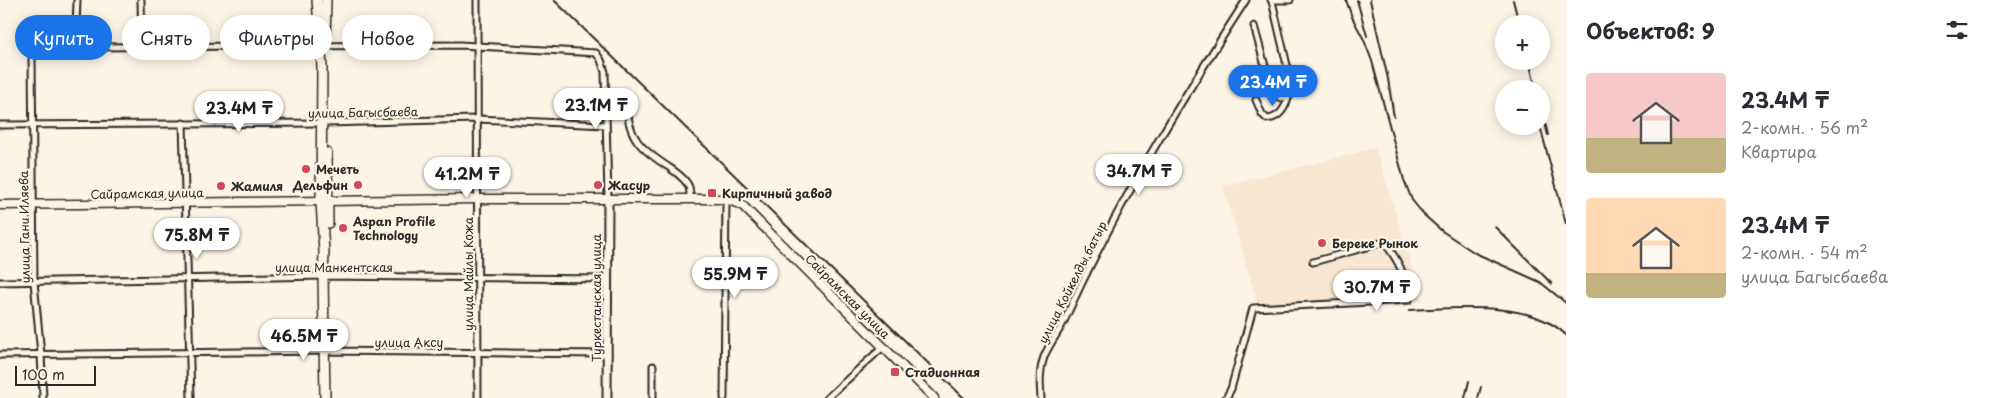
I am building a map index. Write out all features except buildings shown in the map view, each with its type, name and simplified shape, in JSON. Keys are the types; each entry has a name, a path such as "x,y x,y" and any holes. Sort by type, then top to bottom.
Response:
{"main road":[{"path":"317,0 319,15"},
{"path":"325,15 326,0"},
{"path":"322,60 324,253 330,398"},
{"name":"Сайрамская улица","path":"0,206 608,198 726,199 742,206 932,397"},
{"path":"325,398 327,351"}],"street":[{"path":"77,0 77,32 82,42 90,47 122,47"},
{"path":"141,0 141,15"},
{"name":"улица Майлы Кожа","path":"477,0 478,398"},
{"name":"улица Койкелды батыр","path":"1041,398 1040,376 1044,358 1053,338 1065,320 1084,276 1177,107 1246,0"},
{"path":"1256,100 1262,114 1267,119 1274,118 1280,114 1293,91 1271,1 1290,0"},
{"path":"1254,26 1274,95 1281,98 1289,96"},
{"path":"332,43 477,46 596,53 602,60 605,72 608,198"},
{"name":"улица Гани Иляева","path":"32,60 34,282 43,398"},
{"path":"606,98 626,101 627,122 639,146 680,175 689,187 690,199"},
{"name":"улица Багысбаева","path":"0,125 324,123 477,119 606,126"},
{"path":"183,123 191,398"},
{"name":"Туркестанская улица","path":"607,398 608,198"},
{"path":"724,398 726,199"},
{"path":"1226,398 1231,389 1253,308 1409,300 1407,286 1397,258 1384,242 1313,262"},
{"name":"улица Манкентская","path":"0,282 326,276 608,279"},
{"path":"827,398 883,347"},
{"name":"улица Аксу","path":"0,355 327,351 608,354"},
{"path":"653,366 653,398"}],"shaded area":[{"name":"Береке Рынок","path":"1376,148 1422,301 1258,305 1223,186"}],"railway":[{"path":"554,0 964,398"},
{"path":"1346,0 1372,61 1404,180 1412,200 1424,215 1442,231 1475,253 1540,282 1566,303"},
{"path":"1357,0 1367,36"},
{"path":"1370,0 1388,79 1394,117"},
{"path":"1513,0 1517,15"},
{"path":"1531,70 1534,80"},
{"path":"1542,135 1566,224"},
{"path":"1495,227 1552,284"},
{"path":"1409,310 1470,308 1513,311 1533,316 1551,324 1566,335"},
{"path":"1465,398 1469,381"},
{"path":"1478,398 1481,387"}],"place":[{"name":"Мечеть","path":"306,169"},
{"name":"Дельфин","path":"358,185"},
{"name":"Жасур","path":"598,185"},
{"name":"Жамиля","path":"221,186"},
{"name":"Кирпичный завод","path":"712,193"},
{"name":"Aspan Profile Technology","path":"343,228"},
{"name":"Береке Рынок","path":"1322,243"},
{"name":"Стадионная","path":"895,372"}]}
